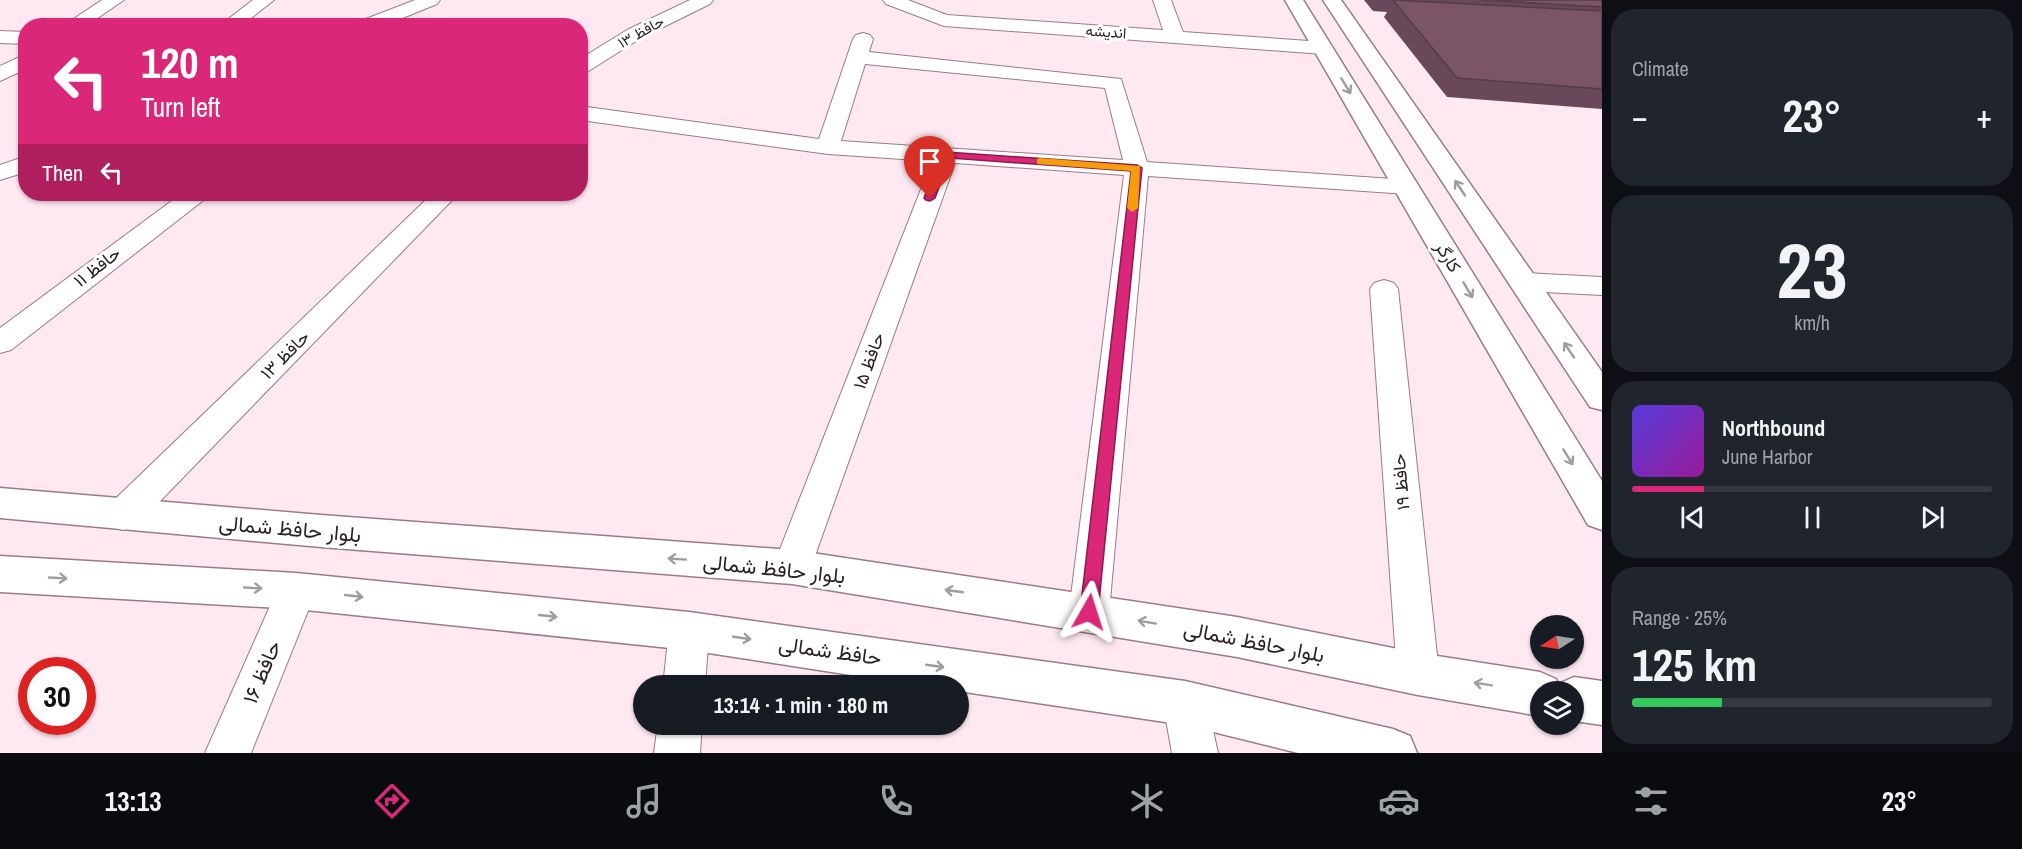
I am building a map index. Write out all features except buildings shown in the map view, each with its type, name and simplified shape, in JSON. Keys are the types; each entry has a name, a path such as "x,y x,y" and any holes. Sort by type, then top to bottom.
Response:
{"street":[{"path":"85,18 115,0"},
{"path":"240,18 266,0"},
{"path":"385,18 431,0"},
{"name":"حافظ ۱۳","path":"588,63 634,34 704,0"},
{"name":"اندیشه","path":"892,0 944,20 1006,16 1175,37 1323,48"},
{"path":"1162,0 1175,37"},
{"name":"کارگر","path":"1294,0 1602,514"},
{"path":"1332,0 1602,398"},
{"path":"0,37 18,38"},
{"path":"828,147 861,47 1114,83 1137,168 1089,612"},
{"path":"0,75 18,65"},
{"path":"588,114 828,147 1407,187"},
{"name":"حافظ ۱۵","path":"792,567 946,155"},
{"path":"0,173 18,166"},
{"name":"حافظ ۱۱","path":"0,343 187,201"},
{"name":"حافظ ۱۳","path":"123,515 439,201"},
{"path":"1524,282 1602,286"},
{"name":"حافظ ۱۹","path":"1384,289 1418,674"},
{"name":"بلوار حافظ شمالی","path":"0,503 123,515 792,567 1237,637 1418,674 1530,692"},
{"path":"0,574 296,591"},
{"name":"حافظ شمالی","path":"296,591 689,631 1185,702 1393,753"},
{"name":"حافظ ۱۶","path":"228,753 296,591"},
{"path":"685,675 689,631"},
{"path":"1584,700 1602,703"},
{"path":"1185,702 1195,753"},
{"path":"677,753 679,735"}],"slow traffic":[{"path":"1040,161 1137,168 1132,208"}],"route":[{"path":"930,198 946,155 1137,168 1089,612"}]}
